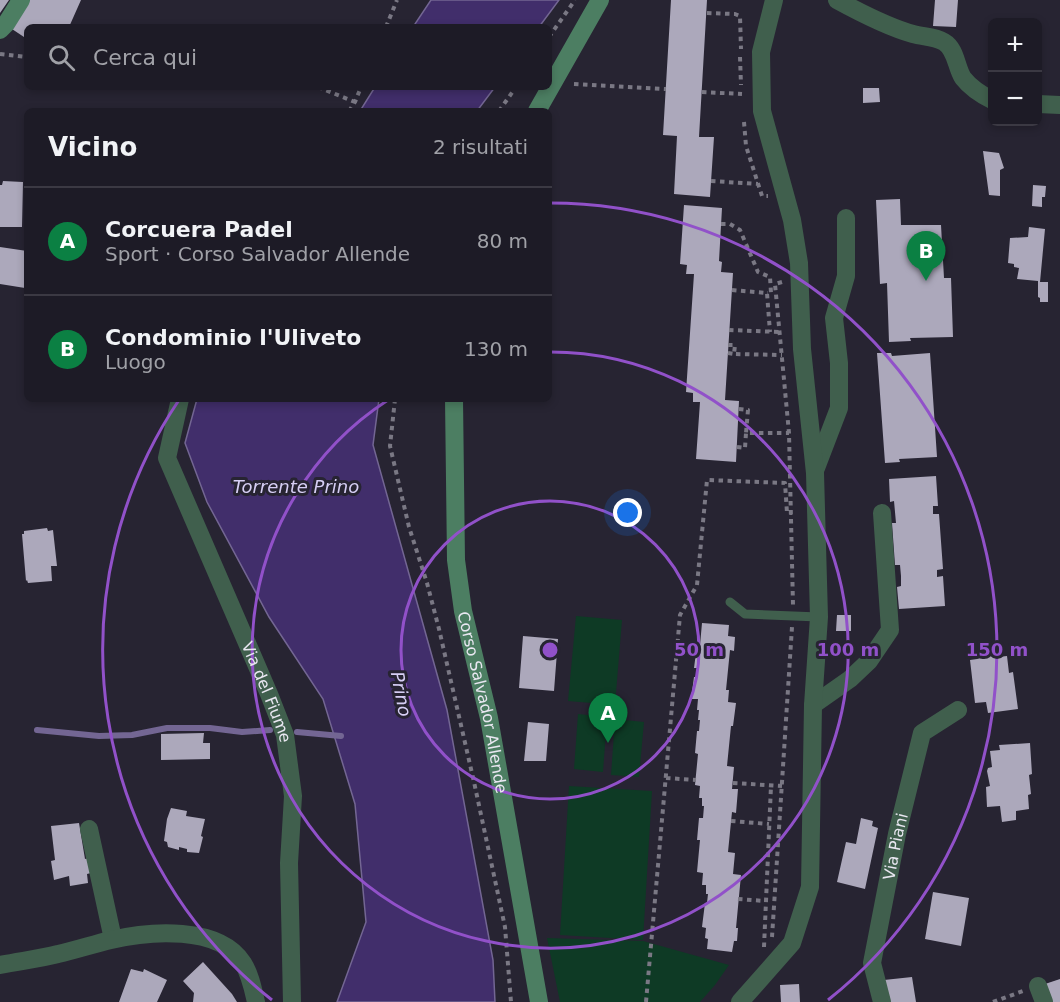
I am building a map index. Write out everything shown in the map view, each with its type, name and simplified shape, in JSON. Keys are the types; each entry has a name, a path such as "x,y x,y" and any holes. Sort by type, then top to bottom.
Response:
{"street":[{"path":"0,30 21,0"},
{"path":"553,83 600,0"},
{"path":"740,1002 792,944 810,887 813,705 819,616 815,473 802,350 799,263 792,220 762,111 761,52 774,0"},
{"path":"837,0 914,34 930,36 944,42 949,46 963,78 982,96 988,98"},
{"path":"539,108 549,90"},
{"path":"1042,104 1060,105"},
{"path":"815,473 839,408 839,363 834,318 846,276 846,218"},
{"name":"Via del Fiume","path":"179,402 167,458 285,735 292,796 289,863 292,1002"},
{"name":"Corso Salvador Allende","path":"454,402 456,560 463,611 489,718 539,1002"},
{"path":"813,705 850,679 869,660 890,630 882,513"},
{"name":"Via Piani","path":"882,1002 872,963 897,834 922,733 958,710"},
{"path":"89,829 113,939"},
{"path":"0,965 57,955 113,939 155,934 188,934 214,939 243,962 256,1002"}],"lane":[{"path":"730,602 745,614 819,616"}],"path":[{"path":"387,24 398,0"},
{"path":"552,33 575,0"},
{"path":"707,13 740,16 742,100"},
{"path":"0,54 24,57"},
{"path":"553,83 666,89"},
{"path":"325,90 355,102"},
{"path":"351,108 360,90"},
{"path":"501,108 514,90"},
{"path":"702,92 742,94"},
{"path":"743,111 747,146 762,196 777,197"},
{"path":"711,181 759,184"},
{"path":"721,224 730,224 741,230 758,272 770,277 773,284 789,434 793,616 772,941 761,956 765,936 771,786"},
{"path":"773,284 789,280"},
{"path":"732,290 771,293 773,284"},
{"path":"768,293 770,332"},
{"path":"729,330 779,332"},
{"path":"728,345 735,345 734,354"},
{"path":"728,353 782,355"},
{"path":"395,402 390,446 409,527 439,629 474,782 504,927 511,1002"},
{"path":"736,447 744,448 748,410 739,409"},
{"path":"746,433 789,434"},
{"path":"646,1002 680,615 697,585 707,480 785,483 787,513 816,511"},
{"path":"666,778 696,780"},
{"path":"733,783 782,786"},
{"path":"731,822 769,824"},
{"path":"738,899 765,901"}],"green space":[{"path":"576,616 622,620 615,705 568,701"},
{"path":"578,714 607,717 603,772 574,769"},
{"path":"615,719 644,722 639,777 611,775"},
{"path":"569,786 652,791 643,940 560,935"},
{"path":"547,938 643,941 729,965 700,1002 560,1002"}],"water":[{"path":"431,0 559,0 541,24 415,24"},
{"path":"373,90 493,90 479,108 362,108"},
{"name":"Torrente Prino","path":"196,402 379,402 373,445 447,710 493,960 495,1002 337,1002 366,922 355,804 323,699 269,617 207,502 185,443"}],"building":[{"path":"0,0 9,0 0,13"},
{"path":"30,0 81,0 70,24 24,24 24,37 12,29"},
{"path":"671,0 707,0 699,137 714,137 710,197 674,194 677,136 663,135"},
{"path":"935,0 958,0 956,27 933,26"},
{"path":"863,88 879,88 880,102 863,103"},
{"path":"983,151 999,153 1004,168 1000,170 1000,196 989,195"},
{"path":"3,181 23,182 22,227 0,227 0,185"},
{"path":"1033,185 1046,186 1045,197 1042,197 1042,207 1032,206"},
{"path":"900,199 901,225 941,225 944,278 951,278 953,337 910,338 911,341 889,342 887,283 880,284 876,200"},
{"path":"684,205 722,208 719,261 722,262 721,272 733,273 725,400 739,401 736,462 696,459 700,402 693,402 693,393 686,392 694,274 686,274 687,265 680,264"},
{"path":"1029,227 1045,229 1040,282 1048,282 1048,302 1040,302 1038,281 1017,279 1019,268 1008,263 1010,238 1028,237"},
{"path":"0,247 24,251 24,288 0,284"},
{"path":"877,353 891,353 892,356 930,353 937,457 899,459 900,462 885,463"},
{"path":"936,476 938,506 933,506 933,514 939,514 943,569 937,570 937,577 943,576 945,606 899,609 897,587 901,586 901,576 900,565 895,565 892,523 896,523 894,501 890,502 889,479"},
{"path":"47,528 48,531 53,530 57,566 51,566 52,581 28,583 22,534 24,531"},
{"path":"837,615 851,615 851,631 836,631"},
{"path":"702,623 729,625 728,636 735,637 734,651 730,650 726,690 729,690 728,702 736,703 727,766 734,767 732,789 738,789 736,813 732,812 728,852 735,853 733,874 741,875 737,941 734,941 732,952 707,949 706,928 702,927 708,894 706,894 706,885 702,885 703,873 697,872 700,840 697,840 699,818 703,818 704,806 702,806 702,798 699,798 700,786 695,785 698,754 695,753 700,720 698,720 699,710 697,710 698,699 691,699 694,677 697,677 698,668 694,668 697,645 700,645"},
{"path":"523,636 558,639 554,691 519,688"},
{"path":"997,650 998,657 1007,656 1009,673 1013,672 1018,709 988,713 986,702 975,703 970,660 977,659 976,652"},
{"path":"528,722 549,724 546,761 524,761"},
{"path":"204,733 203,743 210,743 210,759 161,760 161,734"},
{"path":"1030,743 1032,774 1029,775 1031,794 1028,795 1029,809 1016,811 1016,820 1002,822 1000,806 987,807 986,787 990,786 987,771 992,767 990,751 1000,750 999,745"},
{"path":"171,808 187,811 186,816 205,819 199,853 187,852 187,849 179,847 179,850 168,847 167,842 164,841"},
{"path":"861,818 873,821 872,826 878,828 865,889 837,882 846,842 856,844"},
{"path":"79,823 85,859 89,858 91,873 87,874 88,883 70,886 69,876 54,880 51,861 55,860 51,826"},
{"path":"933,892 969,898 961,946 925,939"},
{"path":"203,962 237,1002 193,1002 194,993 183,981"},
{"path":"131,969 143,972 144,969 167,980 157,1002 119,1002"},
{"path":"912,977 916,1002 889,1002 884,980"},
{"path":"1060,979 1060,1002 1049,1002 1045,984"},
{"path":"799,984 800,1002 781,1002 780,985"}],"waterway":[{"path":"37,730 99,736 132,735 167,728 210,728 242,732 270,730"},
{"path":"297,732 341,736"}],"place":[{"name":"Condominio l'Uliveto","path":"926,281"},
{"name":"Corcuera Padel","path":"608,743"}],"water label":[{"name":"Prino","path":"401,694"}]}
